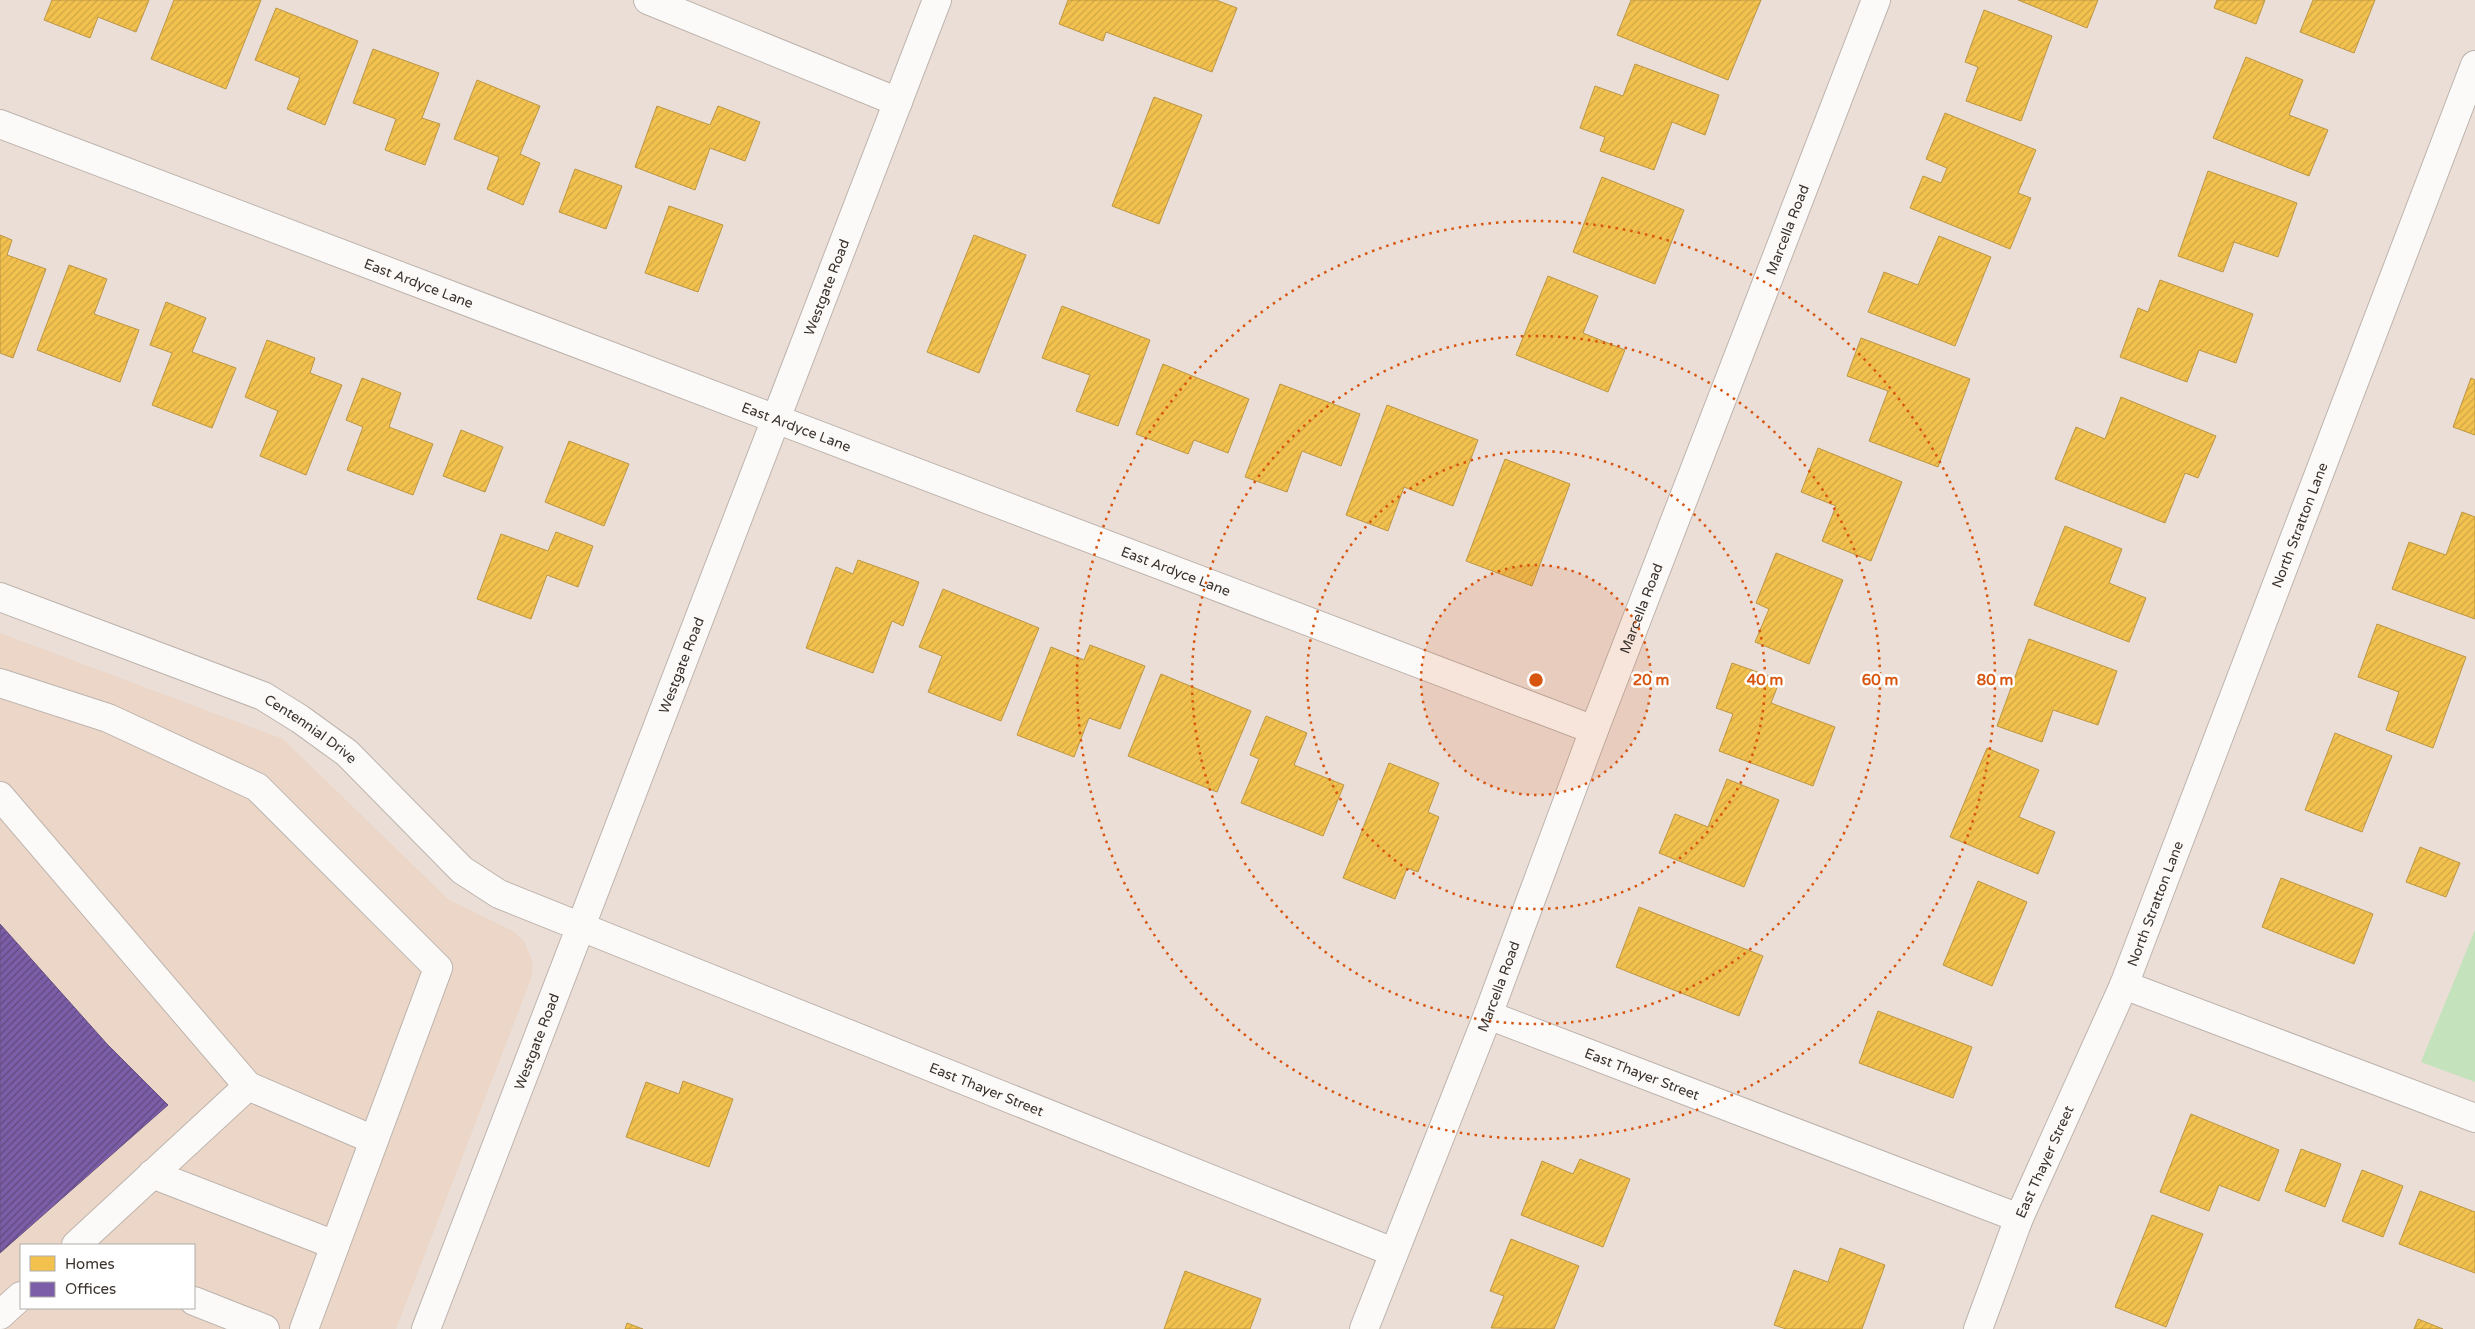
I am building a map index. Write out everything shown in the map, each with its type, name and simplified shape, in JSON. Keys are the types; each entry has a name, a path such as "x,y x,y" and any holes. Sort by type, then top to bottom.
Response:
{"street":[{"path":"648,0 898,102"},
{"name":"Westgate Road","path":"426,1329 580,926 778,418 937,0"},
{"name":"Marcella Road","path":"1364,1329 1488,1015 1594,730 1876,0"},
{"name":"North Stratton Lane","path":"2124,984 2475,65"},
{"name":"East Ardyce Lane","path":"0,124 778,418 1594,730"},
{"name":"Centennial Drive","path":"0,598 262,696 300,719 347,753 462,870 499,894 580,926"},
{"path":"0,683 108,718 256,787 438,968 304,1329"},
{"path":"0,796 248,1086 374,1140"},
{"name":"East Thayer Street","path":"580,926 1393,1252"},
{"path":"2124,984 2475,1118"},
{"name":"East Thayer Street","path":"1488,1015 2020,1218 2124,984"},
{"path":"77,1244 248,1086"},
{"path":"152,1174 335,1245"},
{"path":"1978,1329 2020,1218"},
{"path":"0,1315 20,1297"},
{"path":"195,1301 265,1329"}],"shaded area":[{"path":"0,633 283,739 449,900 513,931 524,941 533,963 531,979 396,1329 0,1329"}],"green space":[{"path":"2475,930 2475,1082 2421,1062"}],"building: Homes":[{"path":"52,0 149,0 136,32 98,17 90,38 44,20"},
{"path":"174,0 261,0 226,89 151,59"},
{"path":"1068,0 1216,0 1237,8 1212,72 1106,32 1103,41 1059,24"},
{"path":"1631,0 1761,0 1728,80 1617,35"},
{"path":"2018,0 2098,0 2087,28"},
{"path":"2217,0 2265,0 2256,24 2214,8"},
{"path":"2313,0 2375,0 2354,53 2300,32"},
{"path":"276,8 358,41 325,125 287,109 300,78 255,60"},
{"path":"1984,10 2052,36 2021,121 1966,101 1978,67 1965,62"},
{"path":"373,49 439,73 422,118 440,124 425,165 385,150 396,119 353,103"},
{"path":"2246,57 2303,80 2289,115 2328,130 2309,176 2213,138"},
{"path":"1635,64 1719,95 1705,135 1672,122 1654,170 1600,151 1605,137 1580,128 1595,86 1623,96"},
{"path":"477,80 540,106 520,154 540,163 523,205 487,189 499,157 454,139"},
{"path":"1154,97 1202,115 1159,224 1112,206"},
{"path":"657,106 710,125 718,106 760,122 745,161 710,148 695,190 635,167"},
{"path":"1945,113 2036,150 2018,193 2031,198 2010,249 1910,208 1923,176 1941,183 1947,168 1926,159"},
{"path":"575,169 622,186 606,229 559,212"},
{"path":"2208,171 2297,203 2278,257 2234,242 2223,272 2178,256"},
{"path":"1602,177 1684,210 1655,284 1573,252"},
{"path":"669,206 723,225 698,292 645,273"},
{"path":"0,235 12,240 7,255 46,269 13,358 0,353"},
{"path":"974,235 1026,255 979,373 927,352"},
{"path":"1939,236 1991,257 1955,346 1868,312 1884,272 1918,285"},
{"path":"69,265 107,279 94,314 139,330 120,382 37,350"},
{"path":"1548,276 1598,296 1583,333 1625,350 1608,392 1516,355"},
{"path":"2160,280 2253,314 2236,363 2199,350 2187,382 2120,357 2138,308 2148,312"},
{"path":"166,302 206,318 192,352 236,368 212,428 152,405 172,353 150,345"},
{"path":"1062,306 1150,340 1118,426 1076,411 1090,375 1042,358"},
{"path":"1861,338 1970,379 1938,467 1869,441 1888,391 1847,376"},
{"path":"267,340 315,358 310,373 342,385 306,475 260,456 278,411 245,397"},
{"path":"1163,364 1249,399 1228,453 1194,440 1188,454 1136,434"},
{"path":"362,378 401,393 389,427 433,444 413,495 347,470 363,427 346,420"},
{"path":"2471,378 2475,380 2475,435 2453,427"},
{"path":"1280,384 1360,414 1341,466 1302,451 1287,492 1245,477"},
{"path":"2121,397 2216,436 2198,478 2185,473 2165,523 2055,479 2076,427 2105,439"},
{"path":"1387,405 1478,440 1453,506 1404,487 1388,531 1346,515"},
{"path":"461,430 503,447 485,492 443,476"},
{"path":"569,441 629,464 604,526 545,502"},
{"path":"1818,448 1902,482 1871,561 1822,541 1836,506 1801,492"},
{"path":"1505,459 1570,484 1532,586 1466,561"},
{"path":"2462,512 2475,517 2475,619 2392,589 2409,542 2446,555"},
{"path":"2065,526 2122,549 2109,583 2146,598 2129,642 2034,605"},
{"path":"556,532 593,546 578,587 547,575 531,619 477,599 501,534 548,551"},
{"path":"1776,553 1843,580 1809,664 1755,642 1769,609 1756,603"},
{"path":"858,560 919,582 903,626 892,621 873,673 806,648 836,567 853,574"},
{"path":"943,589 1039,628 1001,721 928,692 942,656 919,647"},
{"path":"2377,624 2466,657 2433,748 2386,730 2399,692 2358,677"},
{"path":"2029,639 2117,671 2098,725 2053,710 2042,742 1997,726"},
{"path":"1090,645 1145,666 1120,729 1089,718 1074,757 1017,735 1051,647 1084,660"},
{"path":"1732,663 1780,680 1771,703 1835,727 1813,786 1719,751 1733,714 1716,708"},
{"path":"1161,674 1251,711 1217,792 1128,756"},
{"path":"1266,716 1307,733 1294,765 1344,785 1323,836 1241,803 1259,759 1250,755"},
{"path":"2335,733 2392,756 2362,832 2305,810"},
{"path":"1987,748 2039,770 2019,817 2055,832 2038,874 1950,837"},
{"path":"1389,763 1439,783 1428,812 1439,817 1418,872 1407,868 1395,899 1343,878"},
{"path":"1727,779 1779,800 1744,887 1659,853 1675,814 1708,827"},
{"path":"2420,847 2460,863 2446,897 2406,882"},
{"path":"2281,878 2373,914 2354,964 2262,927"},
{"path":"1978,881 2027,902 1992,986 1943,965"},
{"path":"1639,907 1763,956 1739,1016 1616,967"},
{"path":"1878,1011 1972,1047 1953,1098 1859,1063"},
{"path":"683,1081 733,1099 709,1167 626,1137 646,1082 679,1094"},
{"path":"2191,1114 2279,1150 2259,1201 2219,1185 2209,1211 2160,1192"},
{"path":"2301,1149 2341,1164 2325,1207 2285,1191"},
{"path":"1580,1159 1630,1179 1603,1247 1521,1215 1542,1161 1573,1174"},
{"path":"2362,1170 2403,1186 2383,1237 2342,1221"},
{"path":"2420,1191 2475,1212 2475,1273 2399,1244"},
{"path":"2152,1215 2203,1234 2166,1327 2115,1307"},
{"path":"1511,1239 1579,1266 1554,1329 1491,1328 1504,1296 1490,1291"},
{"path":"1840,1248 1885,1265 1862,1329 1786,1329 1774,1325 1794,1270 1828,1282"},
{"path":"1185,1271 1261,1299 1250,1329 1164,1329"},
{"path":"2418,1319 2443,1329 2414,1329"},
{"path":"627,1323 643,1329 625,1329"}],"building: Offices":[{"path":"0,924 107,1044 168,1105 0,1253"}]}
